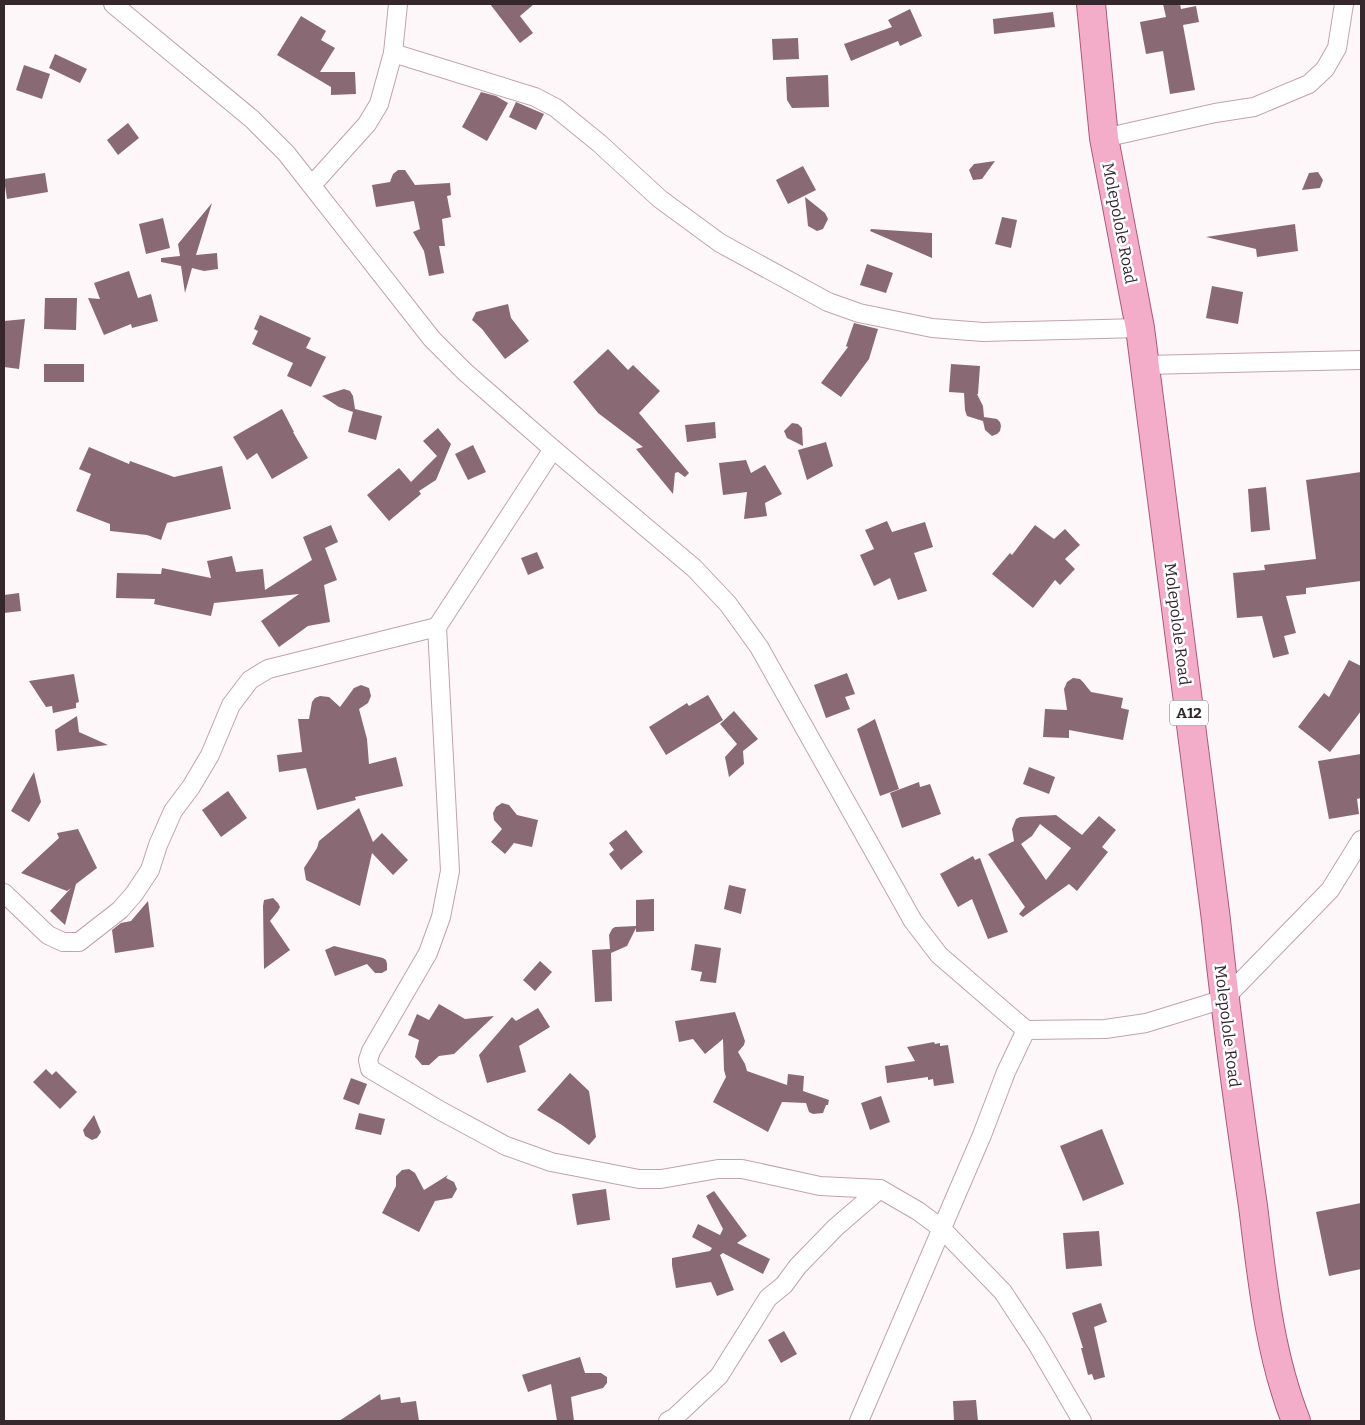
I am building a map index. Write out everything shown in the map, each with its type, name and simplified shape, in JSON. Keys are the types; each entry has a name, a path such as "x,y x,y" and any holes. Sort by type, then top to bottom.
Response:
{"main road":[{"name":"Molepolole Road","path":"1091,4 1104,138 1140,328 1145,365 1224,999 1266,1305 1278,1362 1296,1421"}],"street":[{"path":"113,4 252,119 286,152 432,339 465,372 694,568 728,604 759,647 913,921 939,955 1026,1030 1105,1029 1146,1023 1224,999 1330,890 1361,840"},
{"path":"312,185 367,124 379,104 393,52 398,4"},
{"path":"1104,138 1215,113 1254,107 1308,84 1325,69 1337,48 1344,4"},
{"path":"393,52 536,97 556,108 599,142 660,199 720,243 828,302 859,313 932,328 983,332 1140,328"},
{"path":"1145,365 1361,360"},
{"path":"553,449 438,627 450,871 442,917 428,953 370,1051 368,1060 370,1069 441,1111 506,1146 551,1162 639,1179 661,1178 718,1169 742,1169 820,1186 880,1189 941,1228 1004,1292 1082,1421"},
{"path":"4,893 48,935 63,942 79,942 120,910 134,894 150,870 158,845 173,811 191,787 210,755 231,705 250,680 268,669 438,627"},
{"path":"859,1421 1026,1030"},
{"path":"668,1421 674,1418 719,1376 768,1298 784,1285 798,1266 836,1227 880,1189"}],"building":[{"path":"490,4 534,4 520,16 533,33 520,43"},
{"path":"1163,4 1180,4 1181,9 1196,6 1199,22 1183,25 1195,90 1170,94 1163,51 1146,54 1140,22 1166,17"},
{"path":"910,9 922,36 900,46 898,41 851,61 844,44 892,27 888,20"},
{"path":"1053,12 1055,27 994,34 993,19"},
{"path":"301,16 326,31 321,40 335,48 320,72 355,72 356,94 331,95 331,87 277,55"},
{"path":"798,38 799,59 773,60 772,39"},
{"path":"55,54 87,69 80,83 49,68"},
{"path":"24,65 50,74 42,99 16,90"},
{"path":"828,75 829,107 792,108 787,100 786,77"},
{"path":"481,92 496,96 508,103 487,141 462,127"},
{"path":"516,102 544,114 536,130 509,117"},
{"path":"128,123 139,138 118,155 107,140"},
{"path":"995,161 982,179 973,180 969,170 974,164"},
{"path":"803,166 816,190 788,204 776,180"},
{"path":"398,170 405,170 415,185 450,183 451,195 447,196 451,217 442,219 445,246 439,246 444,273 429,276 424,251 413,232 420,229 414,201 376,207 372,185 390,182 393,174"},
{"path":"1318,172 1323,180 1320,188 1302,190 1309,173"},
{"path":"45,173 48,192 7,199 4,179"},
{"path":"805,197 825,213 828,219 823,229 817,231 808,226"},
{"path":"212,203 196,255 217,253 218,269 204,271 192,268 185,293 181,266 161,262 161,258 180,256 178,244"},
{"path":"1002,217 1017,220 1011,248 995,244"},
{"path":"163,218 170,248 146,254 139,224"},
{"path":"1295,224 1298,251 1257,257 1256,249 1206,237"},
{"path":"871,229 932,233 932,258 870,231"},
{"path":"867,264 893,273 886,293 860,285"},
{"path":"129,271 138,298 151,294 158,321 132,328 131,324 104,335 88,298 100,299 94,283"},
{"path":"1212,286 1243,292 1238,324 1206,318"},
{"path":"45,298 77,298 76,330 44,329"},
{"path":"508,304 511,318 529,341 505,359 482,329 472,320 476,312"},
{"path":"260,315 311,338 306,348 326,357 311,387 287,376 293,363 252,344 258,331 254,329"},
{"path":"25,319 19,369 4,367 4,321"},
{"path":"854,323 878,329 869,359 841,397 821,383 848,347 846,346"},
{"path":"608,349 628,370 633,365 660,391 639,413 689,473 685,477 678,472 675,473 673,494 636,449 643,447 598,413 573,382"},
{"path":"44,364 84,364 84,382 44,382"},
{"path":"951,364 980,366 977,394 983,406 984,417 997,419 1000,422 1000,431 997,434 992,436 985,430 983,421 967,416 964,393 949,392"},
{"path":"344,389 350,391 353,396 355,409 382,416 376,440 348,432 353,412 339,407 322,396"},
{"path":"282,409 308,458 272,479 257,453 247,460 233,437"},
{"path":"715,422 716,438 687,442 685,425"},
{"path":"792,423 798,424 802,428 803,446 787,438 784,431"},
{"path":"438,428 451,444 436,480 419,491 421,494 389,521 367,495 399,468 411,482 437,456 423,441"},
{"path":"826,442 833,466 807,480 798,450"},
{"path":"473,445 486,472 468,480 455,454"},
{"path":"89,447 129,464 130,461 174,477 222,466 231,509 167,523 161,540 147,535 110,531 110,524 76,511 91,474 79,469"},
{"path":"746,460 751,473 765,465 782,494 765,503 767,516 744,519 747,492 723,495 719,463"},
{"path":"1361,472 1361,581 1306,588 1306,594 1286,596 1296,633 1284,636 1289,654 1273,658 1262,616 1237,618 1233,573 1265,570 1264,565 1316,559 1306,480"},
{"path":"1266,487 1270,530 1251,532 1248,489"},
{"path":"887,521 892,532 925,522 933,547 914,553 927,591 898,600 890,578 874,586 860,555 874,549 865,530"},
{"path":"331,525 338,542 325,548 337,580 324,585 330,622 308,626 279,647 261,621 299,594 214,603 211,616 154,604 155,599 116,598 117,573 161,574 162,568 211,578 207,561 232,556 236,572 263,569 265,590 312,560 303,537"},
{"path":"1035,525 1054,539 1065,529 1080,545 1065,559 1075,569 1060,585 1055,580 1033,608 992,574 1010,553 1012,555"},
{"path":"537,552 544,568 528,575 521,558"},
{"path":"19,593 21,611 4,613 4,595"},
{"path":"1349,660 1361,666 1361,711 1330,752 1298,727 1324,693 1329,697"},
{"path":"847,673 855,694 845,697 850,709 826,718 814,685"},
{"path":"74,674 79,702 76,703 76,708 53,713 52,706 46,707 29,681"},
{"path":"1073,678 1080,679 1091,692 1123,698 1121,708 1129,710 1123,740 1069,730 1069,738 1043,737 1045,709 1067,710 1064,689 1067,682"},
{"path":"361,685 369,688 371,696 368,703 359,709 367,739 369,764 396,757 403,786 355,797 356,800 317,810 306,768 279,772 277,755 302,752 298,719 309,719 312,702 315,698 320,696 329,697 340,707 354,688"},
{"path":"708,695 723,720 666,755 649,727 687,703 689,706"},
{"path":"734,711 758,739 743,751 744,764 729,777 725,757 737,744 720,724"},
{"path":"77,716 79,732 108,745 57,751 55,730"},
{"path":"875,719 899,789 880,796 857,729"},
{"path":"1361,754 1361,798 1357,799 1359,814 1329,819 1318,761"},
{"path":"1029,767 1055,777 1049,794 1023,784"},
{"path":"34,772 41,802 29,822 11,811"},
{"path":"919,782 920,787 930,784 941,814 902,828 890,793"},
{"path":"228,791 247,818 221,837 202,810"},
{"path":"502,803 509,805 517,815 538,820 532,847 514,843 505,854 491,842 502,829 494,820 493,813 496,807"},
{"path":"359,808 373,842 382,833 408,860 393,875 372,853 360,906 306,880 304,868 317,848 319,841"},
{"path":"1056,815 1082,835 1099,816 1116,830 1102,847 1108,852 1077,891 1069,884 1023,917 1019,914 1025,907 988,854 1014,841 1012,829 1016,819 1020,817","holes":["1040,824 1071,848 1046,880 1021,844 1032,836"]},
{"path":"78,829 97,868 76,884 65,925 50,911 71,888 67,891 21,873 59,838 57,833"},
{"path":"626,830 643,852 621,870 609,854 614,850 609,843"},
{"path":"973,856 975,860 980,858 1008,932 988,939 972,899 958,907 940,874"},
{"path":"729,885 746,889 741,914 724,909"},
{"path":"273,898 280,907 270,921 290,950 264,969 263,906 264,900"},
{"path":"654,899 654,931 636,932 636,928 627,946 611,953 612,1001 595,1002 592,950 610,949 609,935 615,927 636,926 636,900"},
{"path":"148,901 154,947 115,953 112,930 121,923 131,921"},
{"path":"695,944 721,948 716,983 700,981 702,972 691,970"},
{"path":"334,946 383,958 386,960 387,970 382,973 375,973 367,964 335,976 325,950"},
{"path":"540,961 552,972 535,991 523,980"},
{"path":"439,1004 465,1019 494,1016 454,1054 439,1056 429,1065 422,1065 415,1057 419,1040 408,1035 417,1014 429,1020"},
{"path":"538,1008 550,1027 519,1046 526,1072 487,1083 479,1055 512,1017 516,1021"},
{"path":"735,1012 745,1041 738,1052 747,1071 787,1085 788,1074 804,1076 803,1091 829,1100 823,1113 813,1114 809,1112 806,1103 782,1102 768,1132 713,1102 726,1077 723,1039 705,1054 693,1039 679,1042 675,1021"},
{"path":"934,1042 935,1044 940,1043 940,1046 948,1045 954,1083 934,1086 933,1079 928,1080 928,1077 887,1083 885,1066 915,1061 907,1047"},
{"path":"46,1069 52,1075 56,1071 77,1092 60,1109 33,1082"},
{"path":"570,1073 589,1091 596,1137 589,1145 562,1125 537,1110"},
{"path":"351,1078 367,1084 359,1105 343,1099"},
{"path":"881,1096 890,1122 870,1130 861,1103"},
{"path":"359,1113 385,1119 381,1135 355,1129"},
{"path":"94,1115 101,1132 97,1138 92,1140 85,1136 83,1130"},
{"path":"1102,1129 1124,1184 1083,1201 1060,1146"},
{"path":"409,1169 415,1173 424,1190 448,1175 446,1178 454,1182 457,1189 452,1198 435,1201 419,1232 382,1213 396,1186 396,1176 402,1170"},
{"path":"606,1189 610,1220 577,1225 572,1194"},
{"path":"714,1191 747,1236 737,1243 770,1259 763,1274 723,1253 720,1255 734,1290 717,1296 711,1282 676,1288 672,1265 672,1258 710,1251 712,1248 692,1237 698,1224 720,1235 723,1229 706,1196"},
{"path":"1361,1203 1361,1269 1329,1276 1316,1212"},
{"path":"1099,1231 1102,1266 1066,1269 1063,1233"},
{"path":"1101,1303 1107,1322 1094,1327 1105,1377 1094,1380 1092,1374 1088,1375 1081,1348 1083,1348 1072,1313"},
{"path":"784,1331 797,1354 781,1363 768,1340"},
{"path":"580,1357 585,1373 601,1373 607,1377 607,1383 603,1388 571,1397 574,1421 557,1421 551,1384 528,1392 522,1375"},
{"path":"380,1394 381,1400 400,1397 401,1403 416,1401 419,1421 339,1421"},
{"path":"976,1400 978,1421 954,1421 953,1401"}]}
